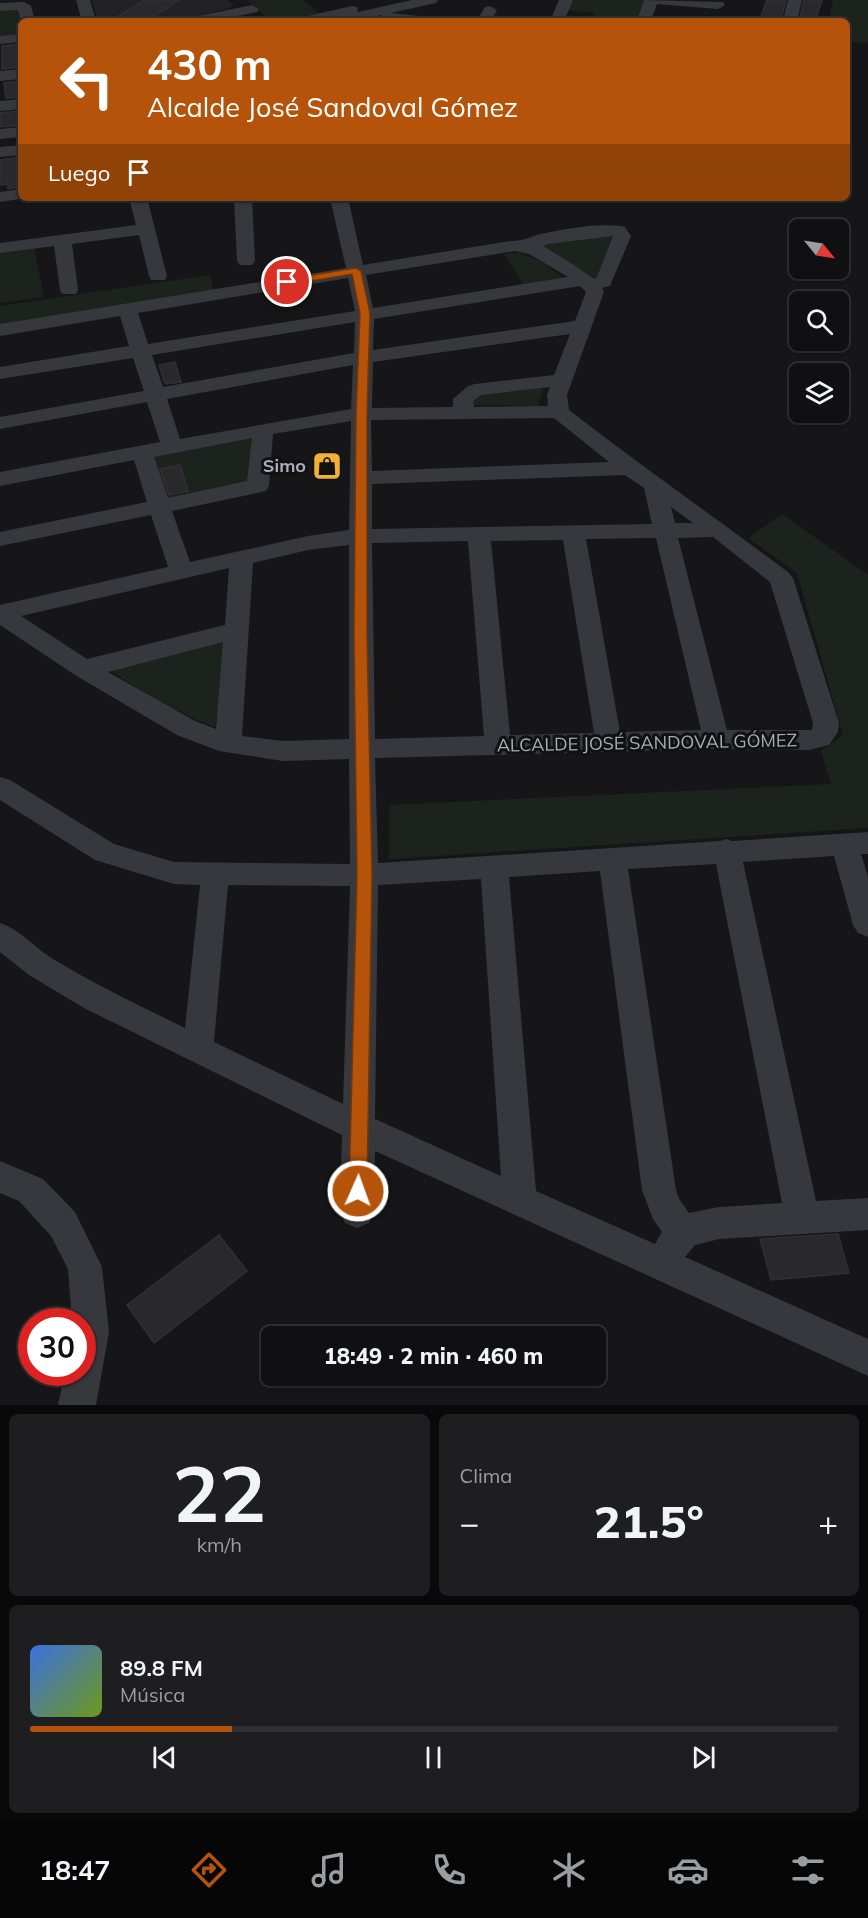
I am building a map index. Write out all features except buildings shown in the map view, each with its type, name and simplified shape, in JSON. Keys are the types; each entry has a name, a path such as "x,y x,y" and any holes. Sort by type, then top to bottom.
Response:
{"street":[{"path":"83,0 88,18"},
{"path":"339,18 431,0"},
{"path":"557,18 566,0"},
{"path":"645,18 651,0"},
{"path":"658,0 719,3 715,18"},
{"path":"791,18 795,0"},
{"path":"335,18 389,1"},
{"path":"202,18 246,4 262,18"},
{"path":"315,5 331,18"},
{"path":"0,7 24,6 27,18"},
{"path":"361,15 395,18"},
{"path":"0,40 18,38"},
{"path":"0,65 18,62"},
{"path":"0,76 18,74"},
{"path":"0,106 18,104"},
{"path":"0,134 18,132"},
{"path":"0,152 18,150"},
{"path":"0,197 18,194"},
{"path":"139,201 158,276"},
{"path":"243,201 246,261"},
{"path":"340,201 365,313 361,414 360,636 364,750 364,875 357,1212"},
{"path":"0,248 146,229"},
{"path":"0,374 365,313 603,282 622,236 619,231 612,230 543,239 528,247"},
{"path":"62,240 69,290"},
{"path":"0,330 510,246 528,247 540,252 588,283 595,295 557,395 559,412 361,414 330,417 0,480"},
{"path":"127,309 172,447"},
{"path":"0,423 364,357 583,326"},
{"path":"464,413 463,399 475,390 562,380"},
{"name":"ALCALDE JOSÉ SANDOVAL GÓMEZ","path":"0,613 84,669 186,729 228,744 283,751 364,750 815,739 823,735 826,728 784,583 777,574 630,468 559,412"},
{"path":"0,539 258,486 263,430"},
{"path":"142,453 181,570"},
{"path":"362,478 630,468"},
{"path":"654,485 716,740"},
{"path":"0,613 181,570 308,543 361,536 718,530"},
{"path":"573,533 609,743"},
{"path":"479,535 498,746"},
{"path":"228,744 242,557"},
{"path":"84,669 237,630"},
{"path":"0,787 105,852 174,873 364,875 856,843 868,925"},
{"path":"727,850 802,1216"},
{"path":"612,859 659,1190 665,1208 683,1233"},
{"path":"494,868 520,1201"},
{"path":"198,1049 215,873"},
{"path":"0,935 40,966 95,999 360,1128 868,1359"},
{"path":"0,1177 31,1190 63,1224 85,1267 91,1332 77,1405"},
{"path":"659,1262 683,1233 694,1227 802,1216 868,1214"}],"shaded area":[{"path":"92,0 227,0 233,5 227,9 186,18 97,18"},
{"path":"247,0 303,0 321,15 308,18 268,18"},
{"path":"570,0 647,0 641,18 592,18 594,13 565,10"},
{"path":"833,0 868,0 868,43 850,41 850,18 830,18"},
{"path":"21,7 21,18 18,18 18,36 0,38 0,8"},
{"path":"611,233 616,237 600,280 593,283 543,248 542,244"},
{"path":"34,248 44,297 0,303 0,252"},
{"path":"518,252 539,261 566,279 524,285 504,254"},
{"path":"210,275 213,290 0,325 0,306"},
{"path":"544,386 538,406 467,405 475,394"},
{"path":"262,431 257,485 162,505 144,453"},
{"path":"782,514 868,575 868,828 389,859 389,805 831,784 821,751 843,735 797,573 748,538"},
{"path":"231,636 215,727 159,701 107,668"}],"place":[{"name":"Simo","path":"327,466"}],"route":[{"path":"287,282 356,271 365,313 361,414 360,636 364,750 364,875 362,1087 358,1191"}]}
